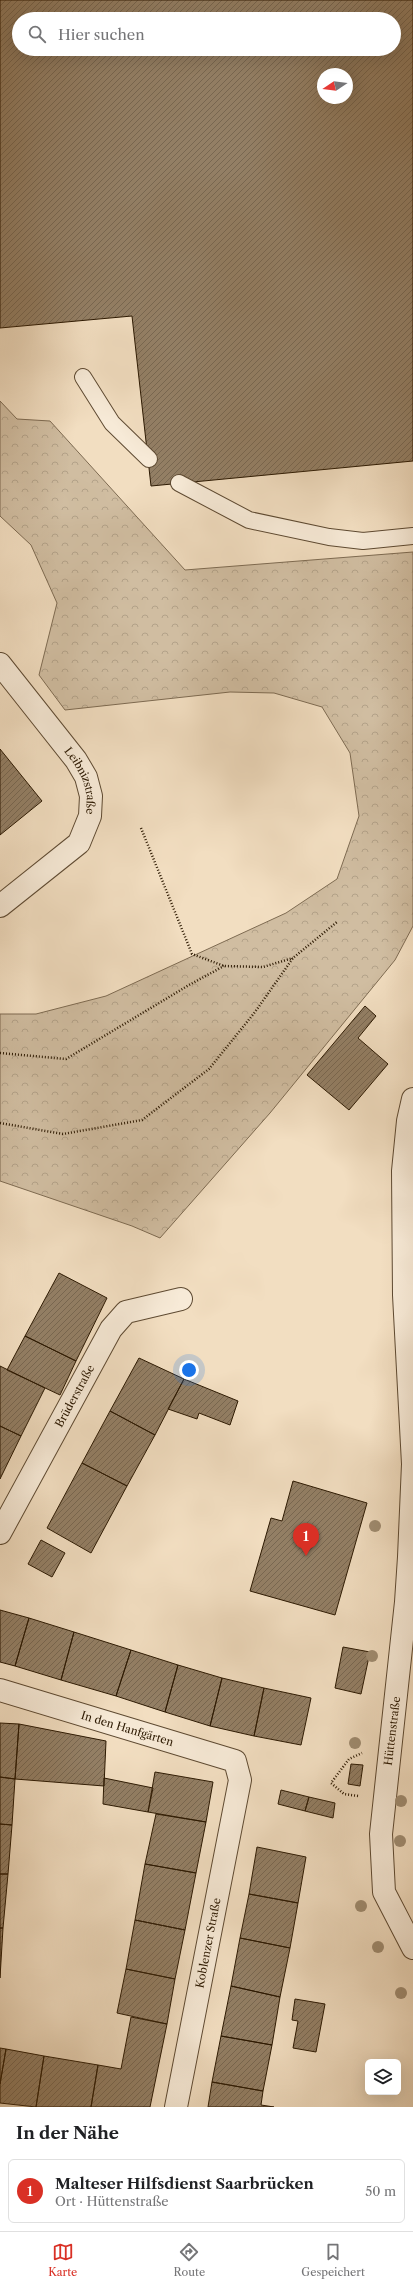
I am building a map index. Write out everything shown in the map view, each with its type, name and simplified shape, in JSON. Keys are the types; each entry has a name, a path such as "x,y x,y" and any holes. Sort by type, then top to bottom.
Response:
{"street":[{"name":"Leibnizstraße","path":"0,664 76,760 86,777 91,796 90,816 80,843 0,906"},
{"name":"Hüttenstraße","path":"413,1100 407,1127 404,1171 404,1295 413,1464 406,1602 381,1834 384,1892 413,1948"},
{"name":"Brüderstraße","path":"0,1534 111,1329 126,1312 181,1299"},
{"name":"In den Hanfgärten","path":"0,1690 235,1761 240,1780"},
{"name":"Koblenzer Straße","path":"176,2107 240,1780"}],"lane":[{"path":"83,377 112,423 149,459"},
{"path":"179,483 249,520 330,537 363,541 413,536"}],"path":[{"path":"142,828 192,954 224,966 263,967 293,958"},
{"path":"0,1123 63,1134 142,1120 209,1070 255,1012 293,958 337,922"},
{"path":"0,1053 66,1059 189,985 224,966"},
{"path":"331,1783 349,1758 370,1750 390,1746"}],"green space":[{"path":"0,401 17,419 50,421 185,570 413,552 413,926 395,960 270,1113 160,1238 132,1226 0,1181 0,1014 36,1014 106,996 286,913 337,879 359,816 350,753 322,707 274,693 230,692 65,710 39,675 57,603 31,545 0,516"}],"building":[{"path":"0,0 413,0 413,461 151,486 132,316 0,328"},
{"path":"0,749 42,801 0,835"},
{"path":"365,1006 376,1016 358,1038 388,1064 349,1110 307,1075"},
{"path":"59,1273 107,1298 76,1361 25,1336"},
{"path":"25,1336 76,1361 60,1395 7,1370"},
{"path":"139,1358 184,1379 155,1435 110,1411"},
{"path":"0,1366 45,1388 21,1436 0,1426"},
{"path":"184,1379 238,1401 230,1425 199,1413 197,1419 168,1409"},
{"path":"110,1411 155,1435 127,1486 82,1463"},
{"path":"0,1426 21,1436 0,1479"},
{"path":"82,1463 127,1486 91,1553 47,1528"},
{"path":"293,1481 367,1503 335,1615 250,1591 271,1518 282,1521"},
{"path":"41,1540 65,1553 52,1577 28,1564"},
{"path":"0,1610 29,1618 15,1666 0,1662"},
{"path":"29,1618 74,1632 61,1680 15,1666"},
{"path":"74,1632 131,1650 116,1696 61,1680"},
{"path":"343,1647 370,1652 361,1694 335,1688"},
{"path":"131,1650 178,1665 165,1712 116,1696"},
{"path":"178,1665 222,1678 210,1726 165,1712"},
{"path":"222,1678 264,1688 254,1736 210,1726"},
{"path":"264,1688 311,1698 301,1745 254,1736"},
{"path":"0,1723 19,1724 15,1779 0,1777"},
{"path":"19,1724 106,1741 104,1786 15,1779"},
{"path":"351,1764 363,1765 360,1786 348,1784"},
{"path":"155,1772 213,1782 206,1822 148,1812"},
{"path":"0,1777 15,1779 12,1825 0,1824"},
{"path":"104,1778 153,1788 148,1812 103,1804"},
{"path":"281,1790 309,1797 305,1811 278,1804"},
{"path":"309,1797 335,1803 333,1818 305,1811"},
{"path":"156,1814 206,1822 196,1873 145,1864"},
{"path":"0,1824 12,1825 8,1874 0,1874"},
{"path":"257,1847 306,1857 298,1903 249,1894"},
{"path":"145,1864 196,1873 185,1930 135,1920"},
{"path":"0,1874 8,1874 3,1928 0,1928"},
{"path":"249,1894 298,1903 290,1948 240,1938"},
{"path":"135,1920 185,1930 175,1979 126,1969"},
{"path":"0,1928 3,1928 0,1978"},
{"path":"240,1938 290,1948 280,1997 231,1986"},
{"path":"126,1969 175,1979 167,2024 117,2013"},
{"path":"231,1986 280,1997 272,2045 221,2036"},
{"path":"295,1999 325,2004 316,2052 293,2048 298,2021 292,2020"},
{"path":"131,2017 167,2024 150,2107 91,2107 98,2065 121,2069"},
{"path":"221,2036 272,2045 263,2091 212,2082"},
{"path":"0,2048 6,2049 0,2084"},
{"path":"6,2049 44,2056 36,2107 0,2103 0,2084"},
{"path":"44,2056 98,2065 91,2107 36,2107"},
{"path":"212,2082 263,2091 261,2105 274,2107 208,2107"}],"place":[{"name":"Malteser Hilfsdienst Saarbrücken","path":"306,1556"}]}
